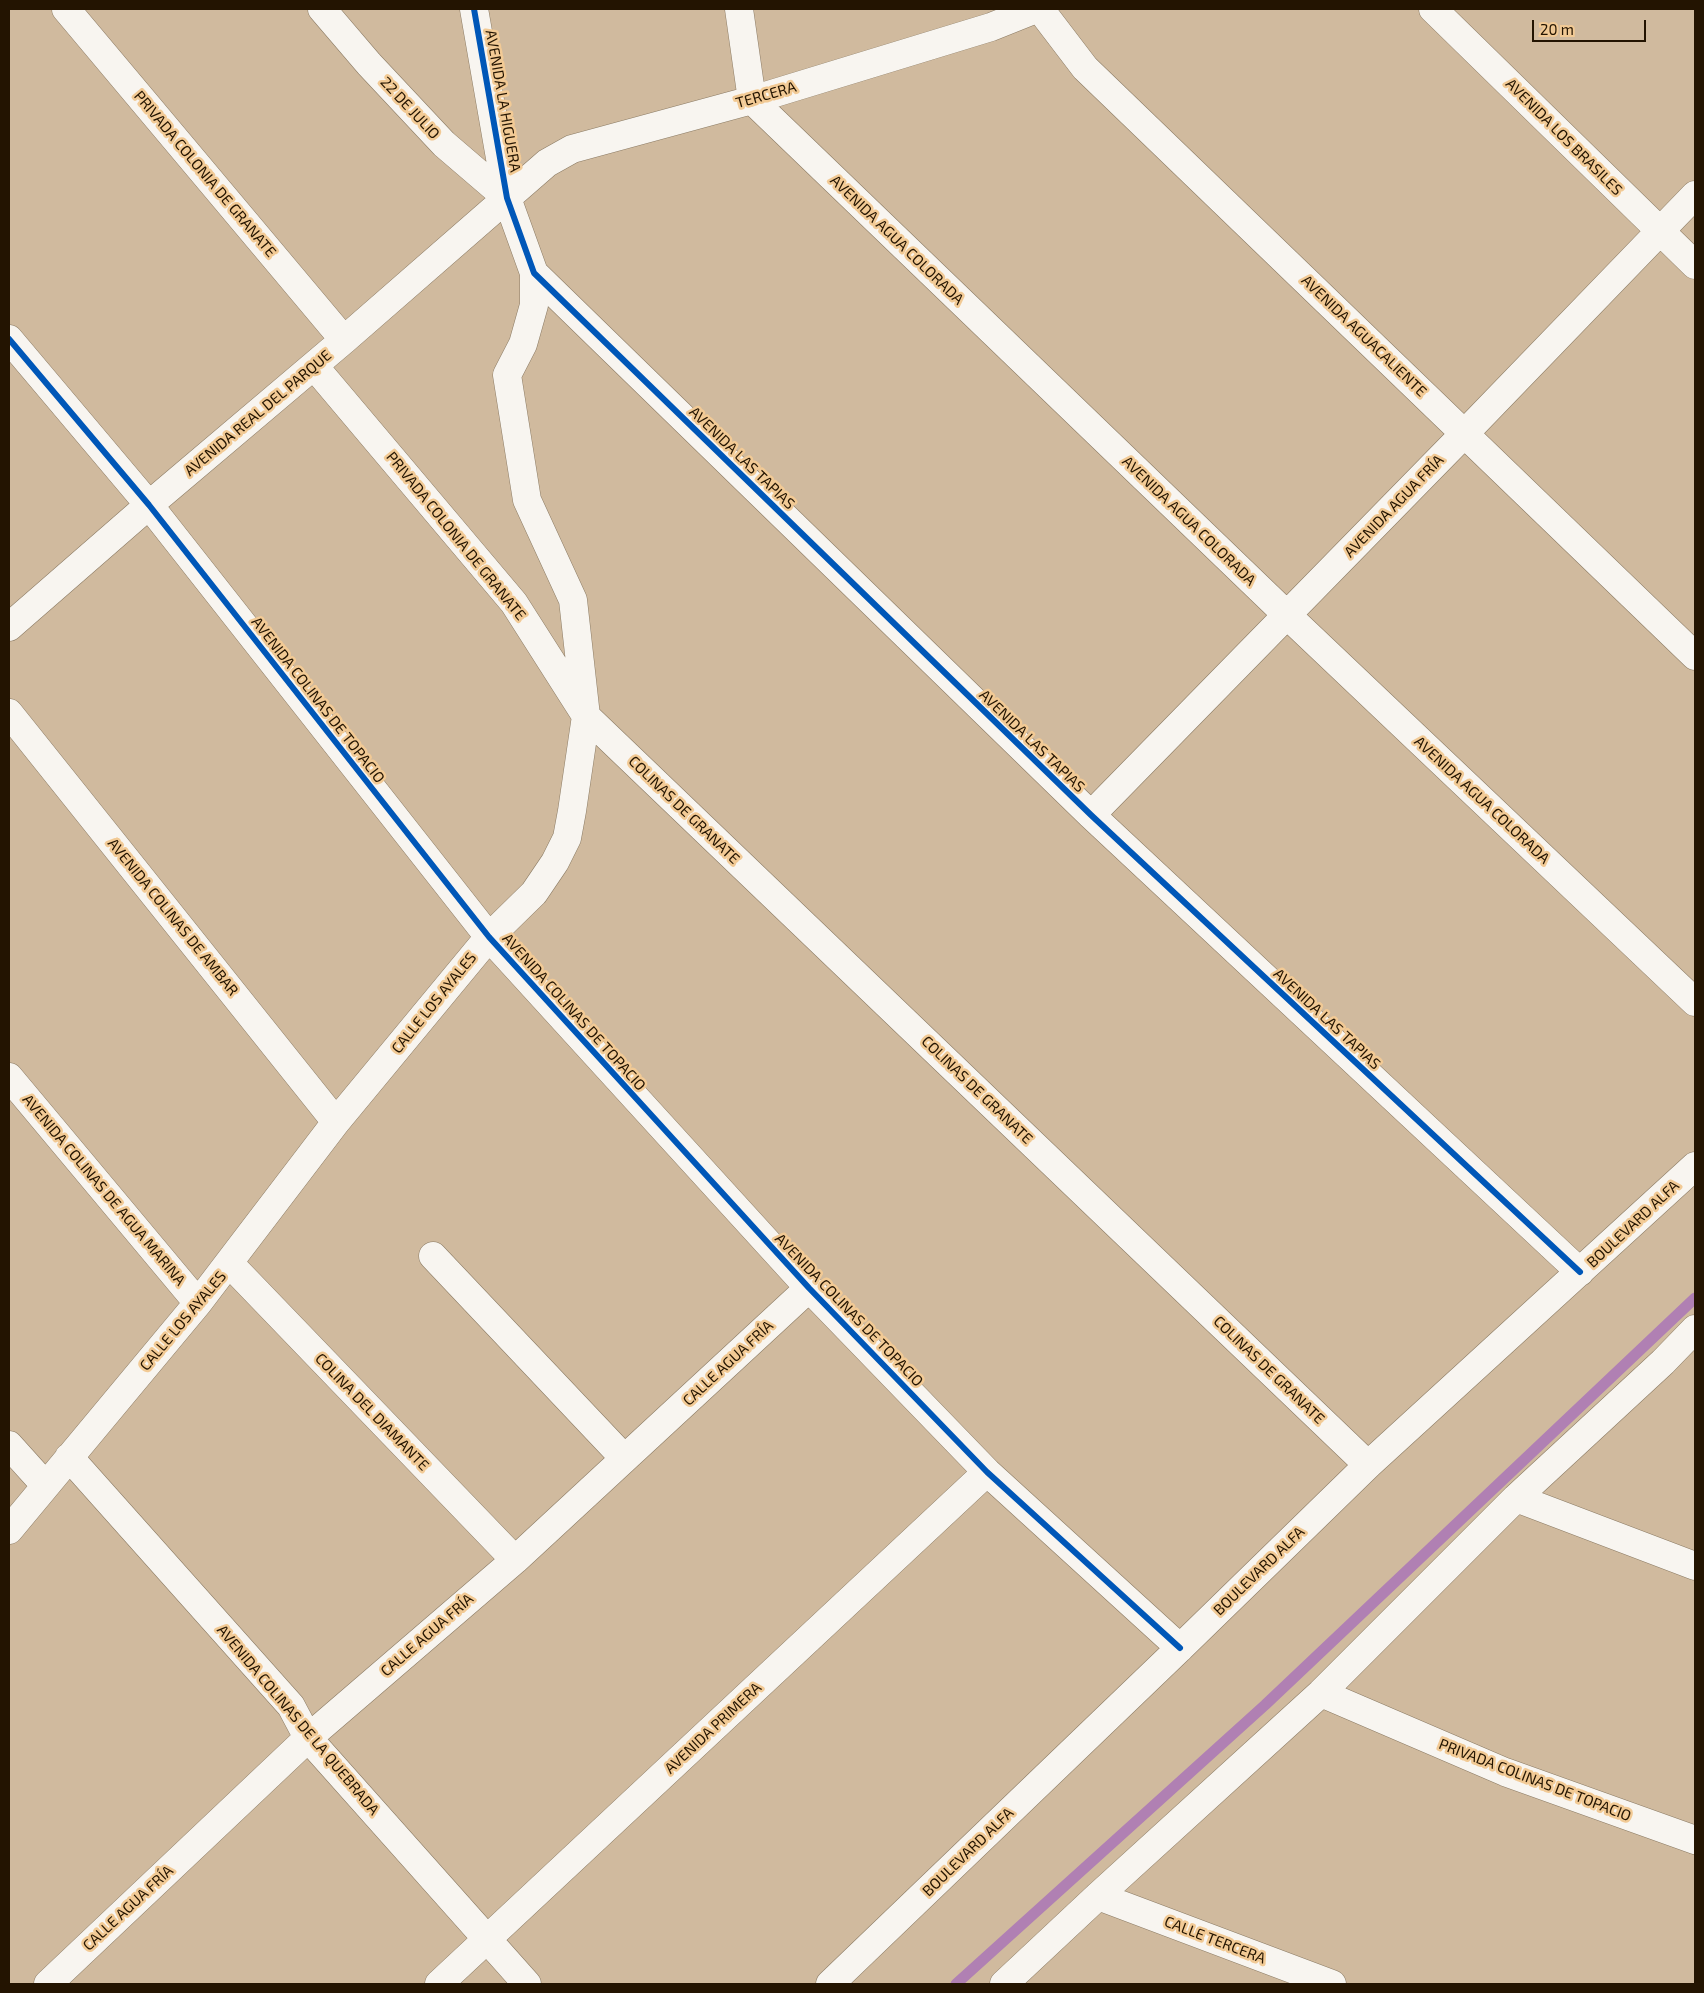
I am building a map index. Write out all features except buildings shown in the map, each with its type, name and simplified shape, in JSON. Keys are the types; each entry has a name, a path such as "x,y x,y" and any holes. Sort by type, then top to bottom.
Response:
{"street":[{"name":"PRIVADA COLONIA DE GRANATE","path":"66,9 344,340"},
{"name":"22 DE JULIO","path":"322,9 369,64 444,144 507,198"},
{"name":"AVENIDA LA HIGUERA","path":"474,9 507,198"},
{"path":"738,9 752,100"},
{"name":"TERCERA","path":"507,198 547,163 572,149 752,100 991,27 1036,9"},
{"name":"AVENIDA AGUACALIENTE","path":"1040,9 1085,68 1695,656"},
{"name":"AVENIDA LOS BRASILES","path":"1433,9 1695,265"},
{"name":"AVENIDA AGUA COLORADA","path":"752,100 1287,615 1695,1002"},
{"name":"AVENIDA AGUA FRÍA","path":"1090,815 1465,434 1695,195"},
{"name":"AVENIDA REAL DEL PARQUE","path":"9,627 507,198"},
{"name":"AVENIDA LAS TAPIAS","path":"507,198 534,273 1090,815 1580,1272"},
{"name":"CALLE LOS AYALES","path":"9,1530 230,1264 336,1122 489,937 534,893 555,862 567,838 586,716 573,600 527,500 507,375 523,344 534,305 534,273"},
{"name":"AVENIDA COLINAS DE TOPACIO","path":"9,339 149,505 489,937 809,1288 987,1472 1180,1648"},
{"name":"PRIVADA COLONIA DE GRANATE","path":"314,366 514,603 586,716"},
{"name":"AVENIDA COLINAS DE AMBAR","path":"9,713 336,1122"},
{"name":"COLINAS DE GRANATE","path":"586,716 1368,1464"},
{"name":"AVENIDA COLINAS DE AGUA MARINA","path":"9,1077 198,1303"},
{"name":"BOULEVARD ALFA","path":"830,1984 1180,1648 1368,1464 1695,1166"},
{"path":"433,1256 624,1458"},
{"name":"COLINA DEL DIAMANTE","path":"230,1264 515,1560"},
{"name":"CALLE AGUA FRÍA","path":"48,1984 308,1738 515,1560 809,1288"},
{"path":"1004,1984 1321,1693 1516,1498 1663,1362 1695,1329"},
{"path":"9,1445 45,1485"},
{"name":"AVENIDA COLINAS DE LA QUEBRADA","path":"69,1457 290,1706 308,1738 527,1984"},
{"name":"AVENIDA PRIMERA","path":"439,1984 987,1472"},
{"path":"1516,1498 1695,1566"},
{"name":"PRIVADA COLINAS DE TOPACIO","path":"1321,1693 1505,1772 1695,1840"},
{"name":"CALLE TERCERA","path":"1098,1896 1332,1984"}],"waterway":[{"path":"956,1984 1265,1705 1695,1298"}],"cycle path":[{"path":"474,9 507,198 534,273 1091,815 1580,1272"},
{"path":"9,339 149,505 489,937 809,1288 987,1472 1180,1648"}]}
